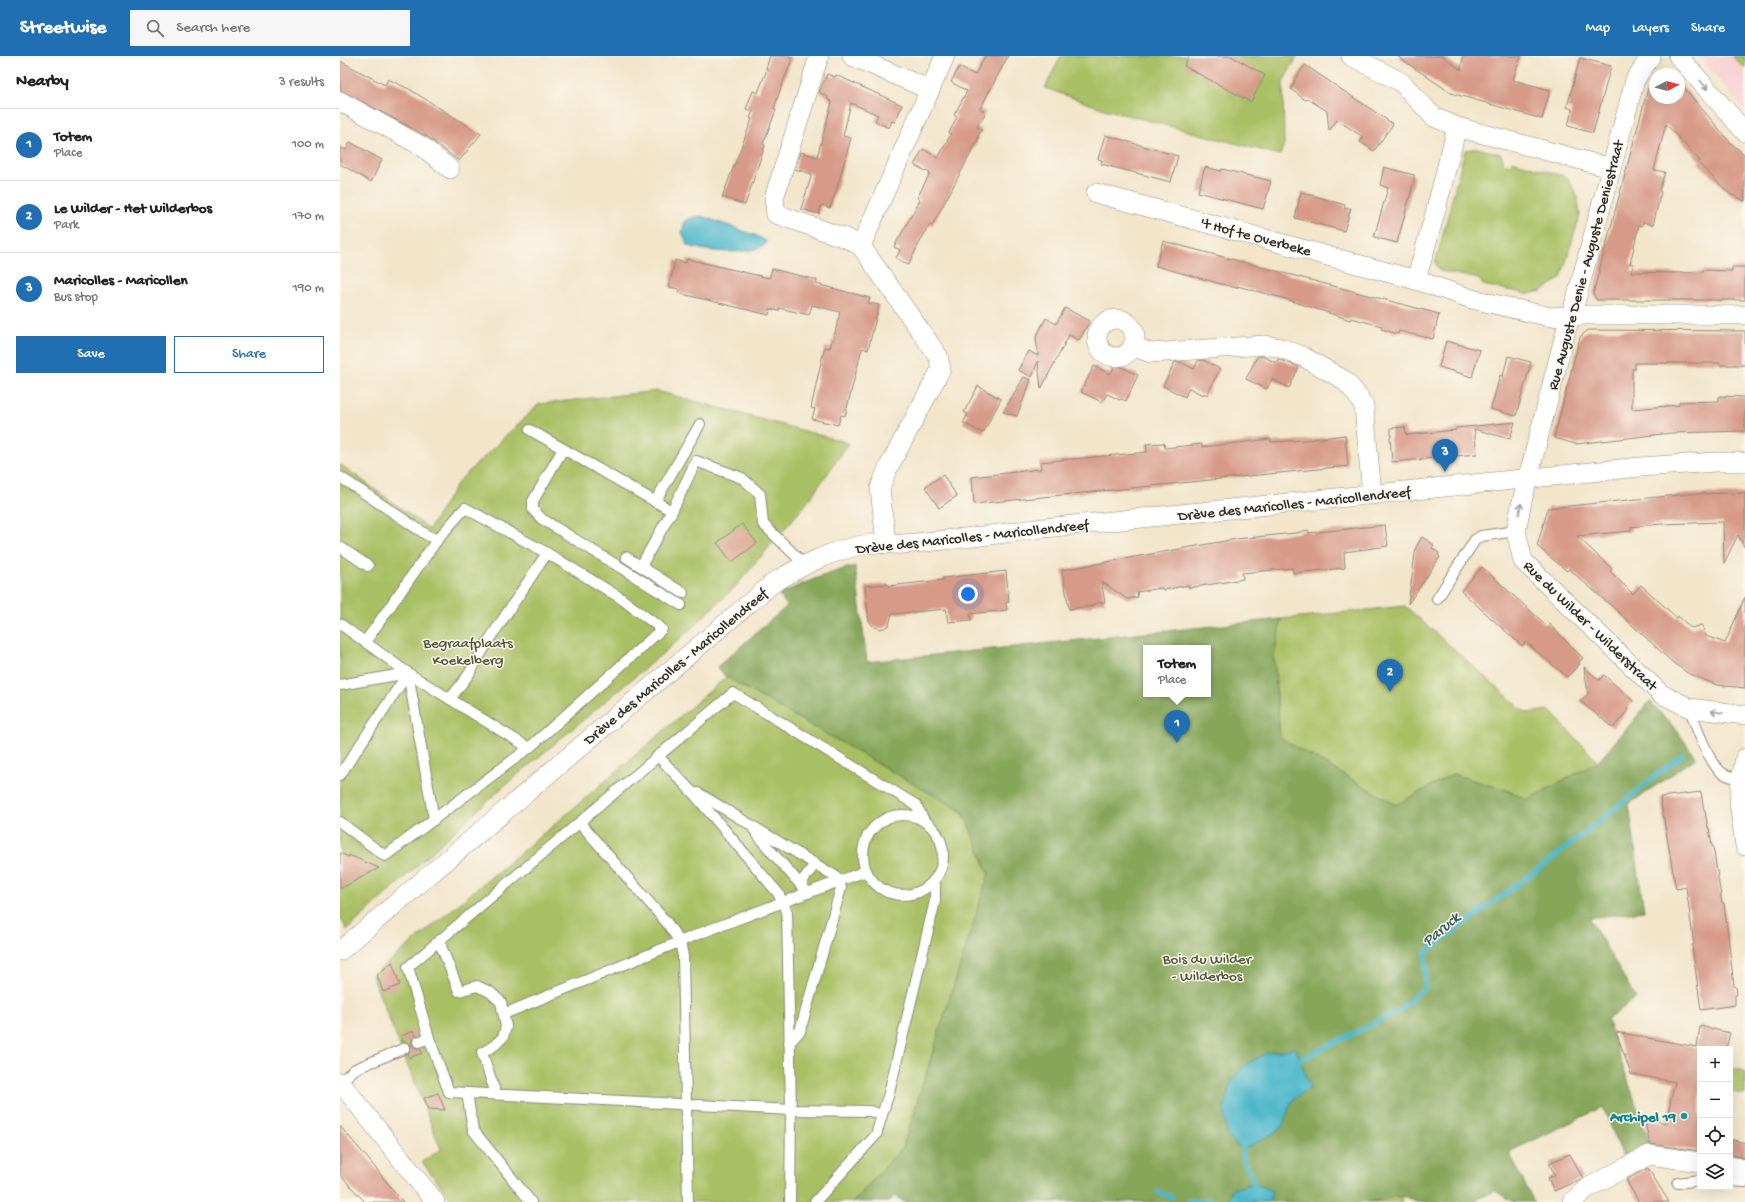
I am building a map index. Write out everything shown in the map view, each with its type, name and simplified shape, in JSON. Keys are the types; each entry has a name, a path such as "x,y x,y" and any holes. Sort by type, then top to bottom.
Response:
{"street":[{"path":"819,56 774,198 776,214 848,239 861,246 938,356 940,368 887,470 880,488 886,544"},
{"path":"852,56 930,90"},
{"path":"861,246 945,56"},
{"path":"1351,56 1401,82 1434,117 1457,127 1612,168"},
{"name":"Rue Auguste Denie - Auguste Deniestraat","path":"1528,478 1635,80 1651,56"},
{"path":"1678,56 1745,132"},
{"path":"340,101 423,147 450,169"},
{"path":"1416,280 1457,127"},
{"name":"'t Hof te Overbeke","path":"1096,193 1416,280 1472,299 1550,316 1745,315"},
{"path":"1132,346 1151,353 1265,345 1281,348 1302,356 1344,380 1364,406 1372,494"},
{"name":"Drève des Maricolles - Maricollendreef","path":"340,951 751,601 773,584 804,564 828,554 869,544 902,544 989,536 1034,529 1640,467 1716,462 1745,462"},
{"name":"Rue du Wilder - Wilderstraat","path":"1528,478 1516,531 1523,561 1661,694 1690,708 1745,715"},
{"path":"1745,758 1739,803 1745,846"},
{"path":"340,1082 435,1202"},
{"path":"1572,1202 1587,1188 1649,1155 1697,1162"},
{"path":"1733,1167 1745,1169"}],"lane":[{"path":"655,502 700,424"},
{"path":"530,430 672,511"},
{"path":"563,449 533,501 533,510 542,519 680,605"},
{"path":"641,566 672,511 696,461 742,478 760,494 763,524 804,564"},
{"path":"340,477 427,535 437,540"},
{"path":"340,822 385,856 529,748 662,629 619,597 547,553 465,508 437,540 365,642"},
{"path":"1436,599 1475,540 1481,536 1516,531"},
{"path":"340,547 368,566"},
{"path":"450,699 469,674 487,643 547,553"},
{"path":"626,557 683,593"},
{"path":"340,624 408,672 529,748"},
{"path":"340,685 408,672"},
{"path":"340,775 408,672"},
{"path":"408,672 434,820"},
{"path":"882,1114 870,1111 791,1110 449,1092 429,1038 408,967 733,693 916,805 925,822 938,836 942,844 943,858 940,872 935,880 918,893 901,896 888,893 880,888 866,871 862,859 867,836 876,825 884,819 898,815 906,815 925,822"},
{"path":"1690,708 1694,723 1709,755 1721,772 1741,780"},
{"path":"658,756 694,794 778,892 787,912 791,1110 790,1202"},
{"path":"694,794 698,793 835,876 841,888 800,1031 789,1043"},
{"path":"580,823 667,923 680,942 683,956 688,1202"},
{"path":"751,825 763,842 808,893"},
{"path":"800,884 815,864"},
{"path":"504,1014 680,942 866,871"},
{"path":"814,1202 876,1135 891,1085 935,901 935,880"},
{"path":"439,940 459,991 477,986 490,992 501,1002 506,1027 503,1038 482,1053 496,1094"},
{"path":"418,1042 429,1038"},
{"path":"340,1082 355,1069 406,1048"},
{"path":"467,1093 473,1130 531,1202"},
{"path":"1678,1183 1697,1180"},
{"path":"1733,1181 1745,1182"}],"shaded area":[{"path":"1699,56 1745,56 1745,111"}],"green space":[{"path":"1061,56 1295,56 1297,57 1283,82 1284,144 1280,155 1104,109 1045,88"},
{"path":"1732,56 1745,56 1745,69"},
{"path":"1477,148 1501,154 1504,163 1510,165 1512,161 1567,177 1577,195 1580,215 1561,278 1542,291 1528,294 1483,285 1479,279 1440,271 1435,264 1465,150"},
{"name":"Begraafplaats Koekelberg","path":"657,391 849,443 806,504 734,588 681,638 504,786 347,930 340,917 340,464 429,529 459,481 539,404"},
{"name":"Bois du Wilder - Wilderbos","path":"855,566 867,662 1281,619 1274,658 1280,738 1396,805 1453,774 1512,792 1526,800 1598,762 1650,701 1678,732 1696,758 1629,804 1644,911 1589,918 1636,998 1607,1020 1650,1145 1637,1148 1623,1157 1603,1107 1509,1152 1534,1202 1514,1202 1495,1191 1471,1202 1419,1202 1403,1196 1369,1202 904,1202 895,1196 889,1202 853,1202 903,1147 989,873 963,812 726,677 717,667 787,606 779,595 826,575"},
{"path":"1405,606 1526,713 1549,710 1598,762 1526,800 1512,792 1453,774 1396,805 1280,738 1274,658 1281,619"},
{"path":"726,677 963,812 989,874 903,1147 853,1202 453,1202 422,1162 441,1149 372,976 568,813"},
{"path":"1733,1068 1744,1071 1745,1073 1745,1094 1733,1092"},
{"path":"1403,1196 1401,1202 1369,1202"}],"water":[{"path":"702,216 755,235 766,241 765,245 748,251 738,252 706,250 688,246 682,232 685,221 693,217"},
{"path":"1296,1048 1310,1087 1292,1101 1281,1129 1242,1150 1227,1135 1224,1107 1231,1081 1245,1065 1266,1053"},
{"path":"1255,1183 1272,1191 1269,1202 1227,1202 1232,1189"}],"building":[{"path":"770,56 790,56 792,59 779,93 774,109 776,110 763,144 765,145 745,205 722,197 752,119 750,118 753,111 746,109 753,91 758,93"},
{"path":"985,56 1008,56 980,109 986,112 977,127 982,130 977,137 979,138 932,226 929,225 908,265 896,258 900,250 894,247 920,200 917,198 930,173 914,165 923,149 938,158 951,134 949,133 957,117 954,115 967,91 951,82 959,67 975,75"},
{"path":"1189,56 1231,56 1265,75 1251,102 1184,66"},
{"path":"1397,56 1443,56 1461,70 1463,56 1521,56 1513,80 1550,90 1542,119 1451,93"},
{"path":"1580,58 1611,66 1593,133 1568,126 1572,109 1567,107"},
{"path":"340,61 385,85 388,79 409,89 481,134 459,161 428,137 340,90"},
{"path":"1305,65 1393,124 1374,151 1360,142 1363,137 1337,120 1329,131 1327,111 1308,99 1305,100 1291,89 1295,82 1294,81"},
{"path":"827,74 835,77 836,75 902,105 895,122 892,121 889,128 875,121 878,115 851,103 843,136 851,138 836,191 830,208 821,205 819,214 801,209 812,174 795,169 800,152 817,157 832,102 827,99 828,97 819,92"},
{"path":"1649,87 1649,104 1685,104 1685,89 1730,142 1745,155 1745,201 1730,194 1698,163 1700,161 1666,124 1654,170 1665,172 1659,191 1661,192 1653,225 1643,222 1642,226 1639,225 1630,264 1634,264 1631,272 1683,273 1703,272 1703,270 1732,271 1732,267 1745,267 1745,300 1597,300 1593,294"},
{"path":"1105,135 1178,156 1171,182 1101,164 1102,160 1098,159"},
{"path":"350,142 382,160 371,182 340,164 340,147 346,150"},
{"path":"1205,167 1221,171 1222,169 1271,181 1263,209 1198,192"},
{"path":"1384,167 1414,175 1414,181 1397,243 1374,237 1388,188 1380,185"},
{"path":"1301,192 1345,205 1344,209 1351,208 1344,231 1295,218"},
{"path":"1163,241 1439,314 1433,339 1399,331 1398,334 1381,329 1382,326 1351,318 1350,320 1286,299 1237,286 1237,288 1221,284 1156,266"},
{"path":"687,259 769,278 772,269 817,280 816,284 870,298 868,303 879,305 868,350 862,348 845,416 841,415 838,425 812,419 815,409 811,408 825,347 830,348 832,340 833,341 840,312 812,305 809,315 779,308 779,311 770,309 769,315 678,293 679,289 669,287 675,260 686,263"},
{"path":"1065,308 1090,321 1079,340 1069,335 1041,389 1038,361 1032,377 1018,370 1029,351 1038,356 1036,337 1046,318 1056,324"},
{"path":"1588,330 1745,331 1745,365 1720,365 1720,363 1635,363 1635,369 1632,369 1632,409 1679,405 1679,402 1719,401 1719,396 1745,397 1745,431 1671,433 1576,444 1554,438 1580,337"},
{"path":"1446,341 1480,350 1472,377 1439,367"},
{"path":"1263,356 1276,363 1278,359 1299,367 1289,388 1272,379 1267,389 1246,379 1257,357"},
{"path":"1508,356 1531,362 1516,416 1491,409 1500,375 1503,376"},
{"path":"1203,360 1220,369 1207,395 1204,393 1203,395 1189,388 1185,397 1163,386 1175,362 1180,362 1194,369 1198,361"},
{"path":"1116,364 1138,375 1126,401 1107,394 1102,402 1081,392 1094,366 1110,374"},
{"path":"1024,377 1031,380 1017,416 1003,412"},
{"path":"978,386 1001,399 983,433 963,423 968,414 964,412"},
{"path":"1515,422 1510,439 1474,429 1477,454 1392,462 1390,437 1391,428 1405,427 1406,435"},
{"path":"1345,435 1348,466 974,504 972,477 1041,469 1040,462 1147,452 1146,444 1164,443 1165,448 1202,444 1202,447 1271,439 1271,442 1305,440"},
{"path":"943,475 957,496 939,508 925,487"},
{"path":"1745,493 1745,548 1738,535 1724,563 1723,522 1661,524 1631,527 1631,531 1577,536 1612,569 1610,571 1633,594 1641,585 1677,618 1678,616 1691,628 1702,625 1706,636 1725,643 1745,597 1745,688 1717,685 1689,674 1671,661 1569,569 1567,571 1537,546 1548,508 1688,494"},
{"path":"742,524 757,543 732,562 717,543"},
{"path":"1385,525 1388,546 1344,552 1345,568 1293,573 1292,568 1242,573 1243,579 1189,588 1188,585 1164,590 1161,588 1137,592 1138,597 1127,599 1101,581 1105,602 1093,604 1093,606 1069,609 1062,570 1236,539 1296,533 1308,530 1309,533"},
{"path":"1422,537 1434,545 1432,548 1439,553 1438,555 1440,557 1408,604 1416,547"},
{"path":"1482,567 1545,624 1548,623 1583,658 1579,662 1580,664 1567,677 1526,642 1522,646 1461,591"},
{"path":"1006,571 1009,602 1006,603 1007,610 970,614 971,620 948,622 946,609 892,614 889,625 879,629 873,626 869,621 865,586 888,584 888,586"},
{"path":"1584,667 1599,680 1604,675 1633,701 1627,708 1629,709 1613,728 1580,701 1588,694"},
{"path":"1701,792 1713,846 1722,903 1724,903 1734,986 1736,987 1737,994 1735,996 1735,1005 1701,1010 1686,887 1676,889 1660,797"},
{"path":"340,853 349,857 349,855 379,868 340,889"},
{"path":"392,962 400,985 383,992 377,975"},
{"path":"1700,1026 1730,1033 1727,1046 1697,1046"},
{"path":"414,1031 416,1036 412,1040 412,1045 416,1048 420,1048 422,1053 409,1058 408,1054 411,1046 409,1043 403,1042 401,1036"},
{"path":"1616,1032 1697,1047 1697,1151 1650,1144 1644,1118 1666,1123 1675,1082 1631,1074"},
{"path":"438,1093 445,1110 428,1109 424,1098"},
{"path":"340,1126 403,1202 365,1202 340,1175"},
{"path":"1733,1140 1745,1143 1745,1158 1733,1156"},
{"path":"1570,1154 1583,1178 1554,1191 1548,1178 1555,1175 1549,1163"},
{"path":"1648,1168 1669,1202 1639,1202 1626,1180"}],"waterway":[{"name":"Paruck","path":"1295,1062 1399,1011 1425,987 1426,952 1552,859 1682,755"},
{"name":"Paruck","path":"1243,1144 1243,1158 1252,1178 1254,1190"},
{"name":"Paruck","path":"1158,1192 1172,1197"},
{"name":"Paruck","path":"1189,1200 1213,1202"}],"place":[{"name":"Maricolles - Maricollen","path":"1445,472"},
{"name":"Le Wilder - Het Wilderbos","path":"1390,692"},
{"name":"Totem","path":"1177,743"},
{"name":"Archipel 19","path":"1684,1116"}]}
